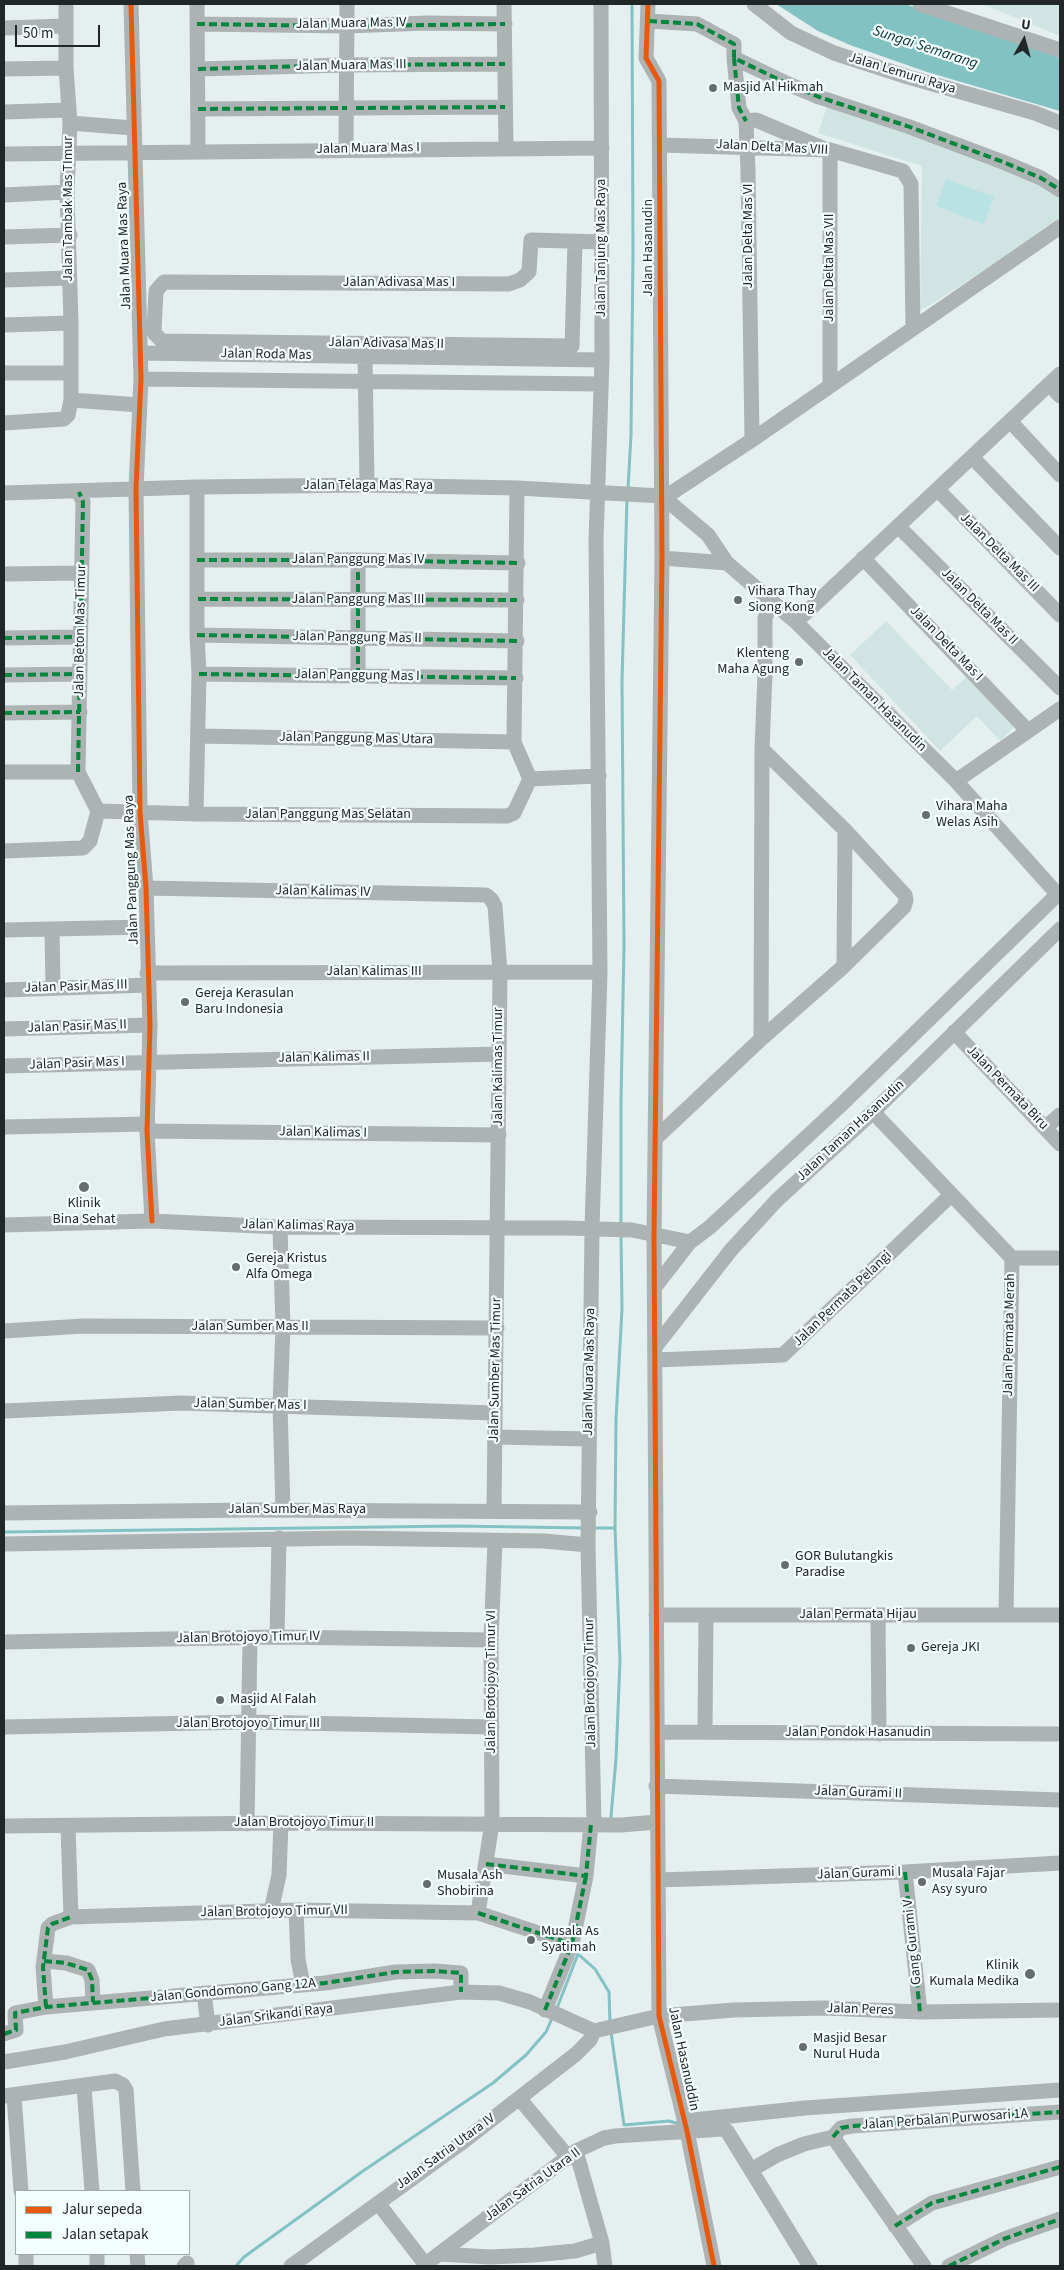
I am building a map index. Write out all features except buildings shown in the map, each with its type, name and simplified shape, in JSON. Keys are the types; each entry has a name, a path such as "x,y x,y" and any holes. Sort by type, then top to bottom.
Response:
{"street":[{"name":"Jalan Tambak Mas TImur","path":"66,4 66,68 69,117 67,192 72,323 70,407"},
{"name":"Jalan Muara Mas Raya","path":"131,4 141,379 136,488"},
{"path":"197,4 198,151"},
{"path":"346,4 351,26"},
{"path":"351,149 351,26 355,4"},
{"path":"504,4 506,148"},
{"name":"Jalan Tanjung Mas Raya","path":"599,776 596,540 602,492 601,4"},
{"name":"Jalan Hasanudin","path":"648,4 649,20 646,58 659,81 664,494 655,1139"},
{"name":"Jalan Lemuru Raya","path":"754,4 791,33 834,53 900,75 1036,113 1060,123"},
{"path":"920,4 1060,50"},
{"path":"649,20 688,22 704,27 734,44 734,58 819,97 907,126 1031,174 1060,190"},
{"name":"Jalan Muara Mas IV","path":"197,24 351,26 505,24"},
{"path":"4,28 66,26"},
{"name":"Jalan Delta Mas VI","path":"734,58 739,108 746,121 752,440"},
{"name":"Jalan Muara Mas III","path":"198,69 350,65 505,64"},
{"path":"4,70 66,68"},
{"path":"198,109 505,107"},
{"path":"4,112 69,117 133,128"},
{"path":"746,121 756,120 828,150"},
{"name":"Jalan Delta Mas VIII","path":"660,144 828,150 900,170 908,176 911,184 914,328"},
{"name":"Jalan Muara Mas I","path":"4,154 351,149 602,148"},
{"name":"Jalan Delta Mas VII","path":"828,150 830,386"},
{"path":"4,195 67,192"},
{"path":"664,494 752,440 1060,227"},
{"path":"4,237 70,235"},
{"name":"Jalan Adivasa Mas I","path":"164,282 509,284 520,280 528,272 531,240 602,242"},
{"name":"Jalan Adivasa Mas II","path":"164,282 156,291 153,324 155,334 162,340 572,346 574,335 575,242"},
{"path":"4,280 69,278"},
{"path":"4,325 72,323"},
{"name":"Jalan Roda Mas","path":"140,353 602,360"},
{"path":"365,357 367,485"},
{"path":"4,374 71,373"},
{"name":"Jalan Roda Mas","path":"141,379 601,384"},
{"path":"796,622 973,458 1055,379 1060,396"},
{"path":"4,423 58,421 64,419 70,407 140,404"},
{"path":"1010,421 1060,474"},
{"path":"973,458 1060,548"},
{"name":"Jalan Telaga Mas Raya","path":"4,493 79,492 136,488 367,485 517,488 664,494"},
{"path":"196,814 199,736 197,487"},
{"name":"Jalan Panggung Mas Raya","path":"136,488 140,812 146,888 147,979 150,1025 148,1127 152,1221"},
{"path":"517,488 518,563 514,742 530,779 599,776"},
{"name":"Jalan Delta Mas III","path":"938,490 1060,615"},
{"name":"Jalan Beton Mas Timur","path":"78,772 83,502 79,492"},
{"name":"Jalan Taman Hasanudin","path":"655,1287 690,1242 710,1227 841,1105 1059,895 956,781 796,622 728,563 708,535 664,494"},
{"name":"Jalan Delta Mas II","path":"898,526 1060,688"},
{"path":"662,558 728,563"},
{"name":"Jalan Delta Mas I","path":"864,558 1028,731"},
{"name":"Jalan Panggung Mas IV","path":"198,560 518,563"},
{"path":"358,560 358,676"},
{"path":"4,574 81,573"},
{"name":"Jalan Panggung Mas III","path":"198,598 517,600"},
{"path":"761,1039 762,749 765,618 772,602"},
{"name":"Jalan Panggung Mas II","path":"197,635 516,641"},
{"path":"4,638 80,637"},
{"path":"4,675 80,674"},
{"name":"Jalan Panggung Mas I","path":"199,674 516,678"},
{"path":"956,781 1060,708"},
{"path":"4,713 80,712"},
{"name":"Jalan Panggung Mas Utara","path":"199,736 514,742"},
{"path":"655,1139 761,1039 844,966 904,907 906,900 905,895 845,830 762,749"},
{"path":"4,772 78,772 98,811 90,841 83,848 4,851"},
{"name":"Jalan Muara Mas Raya","path":"588,1544 590,1514 589,1439 599,1230 599,776"},
{"name":"Jalan Panggung Mas Selatan","path":"98,811 196,814 507,816 514,813 530,779"},
{"path":"844,966 845,830"},
{"name":"Jalan Kalimas IV","path":"146,888 486,895 495,906"},
{"name":"Jalan Kalimas Timur","path":"495,906 500,972 498,1228"},
{"path":"4,930 146,927"},
{"path":"52,929 53,987"},
{"name":"Jalan Taman Hasanudin","path":"655,1353 731,1250 777,1200 872,1112 1060,929"},
{"name":"Jalan Kalimas III","path":"147,979 500,972 600,972"},
{"name":"Jalan Pasir Mas III","path":"4,990 147,979"},
{"name":"Jalan Pasir Mas II","path":"4,1029 150,1025"},
{"name":"Jalan Permata Biru","path":"954,1032 1060,1144"},
{"name":"Jalan Kalimas II","path":"150,1062 499,1054"},
{"name":"Jalan Pasir Mas I","path":"4,1066 150,1062"},
{"name":"Jalan Permata Merah","path":"872,1112 1012,1258 1006,1614"},
{"path":"1045,1128 1060,1115"},
{"name":"Jalan Kalimas I","path":"4,1127 148,1127 499,1135"},
{"name":"Jalan Hasanuddin","path":"655,1139 656,1786 659,2016 714,2266"},
{"name":"Jalan Permata Pelangi","path":"655,1353 783,1355 951,1195"},
{"name":"Jalan Kalimas Raya","path":"4,1225 152,1221 280,1226 632,1230 690,1242"},
{"path":"280,1226 283,1328 280,1406 282,1510"},
{"name":"Jalan Sumber Mas Timur","path":"494,1512 498,1228"},
{"path":"1012,1258 1059,1256"},
{"name":"Jalan Sumber Mas II","path":"4,1331 83,1326 497,1328"},
{"name":"Jalan Sumber Mas I","path":"4,1411 181,1403 495,1413"},
{"path":"495,1437 589,1439"},
{"name":"Jalan Sumber Mas Raya","path":"4,1513 282,1510 590,1514"},
{"path":"278,1638 279,1538"},
{"name":"Jalan Sumber Mas Raya","path":"4,1544 279,1538 544,1541 588,1544"},
{"name":"Jalan Brotojoyo Timur VI","path":"492,1823 492,1640 495,1541"},
{"name":"Jalan Brotojoyo Timur","path":"551,2012 572,1944 596,1824 588,1544"},
{"path":"878,1614 879,1734"},
{"name":"Jalan Permata Hijau","path":"656,1615 1060,1615"},
{"path":"705,1732 706,1615"},
{"path":"247,1824 250,1638"},
{"name":"Jalan Brotojoyo Timur IV","path":"4,1642 250,1638 492,1640"},
{"name":"Jalan Brotojoyo Timur III","path":"4,1727 248,1722 492,1727"},
{"name":"Jalan Pondok Hasanudin","path":"656,1732 1060,1734"},
{"name":"Jalan Gurami II","path":"656,1786 1060,1800"},
{"name":"Jalan Brotojoyo Timur II","path":"4,1826 281,1823 621,1825 657,1822"},
{"path":"271,1911 279,1875 281,1823"},
{"path":"478,1913 492,1823"},
{"path":"46,2008 44,1961 50,1926 71,1917 68,1826"},
{"name":"Jalan Gurami I","path":"658,1880 905,1872 1060,1863"},
{"path":"486,1864 586,1876"},
{"name":"Gang Gurami V","path":"905,1872 920,2012"},
{"path":"296,1910 298,1960 303,1985"},
{"name":"Jalan Brotojoyo Timur VII","path":"71,1917 296,1910 478,1913 572,1944"},
{"path":"44,1961 88,1970 92,1980 93,2002"},
{"name":"Jalan Gondomono Gang 12A","path":"4,2034 16,2030 14,2013 93,2002 303,1985 396,1972 435,1971 462,1974 461,1992"},
{"name":"Jalan Srikandi Raya","path":"4,2062 65,2052 164,2029 461,1992 499,1993 530,2002 596,2030"},
{"path":"204,1993 208,2025"},
{"name":"Jalan Peres","path":"659,2016 764,2009 824,2008 920,2012 1060,2010"},
{"path":"596,2030 613,2028 659,2016"},
{"name":"Jalan Satria Utara IV","path":"291,2266 576,2054 590,2040 596,2030"},
{"path":"21,2190 9,2096 84,2087 115,2081 123,2084 126,2090 133,2190"},
{"path":"84,2087 92,2190"},
{"path":"685,2128 805,2108 1060,2090"},
{"path":"519,2098 572,2155 602,2243 605,2266"},
{"name":"Jalan Perbalan Purwosari 1A","path":"752,2170 777,2155 804,2144 833,2137 840,2128 1060,2112"},
{"path":"685,2128 725,2130 752,2170 810,2266"},
{"name":"Jalan Satria Utara II","path":"424,2265 572,2155 604,2138 685,2128"},
{"path":"833,2137 924,2266"},
{"path":"895,2226 932,2203 1060,2167"},
{"path":"378,2203 424,2265"},
{"path":"949,2266 1004,2239 1060,2219"},
{"path":"439,2254 490,2257 534,2255 575,2251 602,2243"}],"shaded area":[{"path":"982,4 1060,4 1060,36"},
{"path":"828,103 1034,177 1060,197 1060,221 920,310 922,166 818,133"},
{"path":"946,179 994,197 984,224 936,206"},
{"path":"886,621 952,690 966,677 1014,727 1000,741 977,716 940,751 850,655"}],"water":[{"name":"Sungai Semarang","path":"776,4 905,4 1060,58 1060,111 927,72 850,45 818,31"}],"waterway":[{"path":"628,489 631,435 633,252 632,4"},
{"path":"621,1227 624,946 622,681 627,498"},
{"path":"611,1817 616,1759 620,1661 615,1528 616,1419 622,1309 621,1235"},
{"path":"4,1532 457,1526 585,1528"},
{"path":"594,1528 615,1528"},
{"path":"557,2008 578,1954 595,1969 609,1992 610,2023"},
{"path":"236,2266 244,2257 363,2171 493,2083 526,2055 546,2032 553,2016"},
{"path":"611,2032 624,2125 669,2121 680,2124"}],"marked path":[{"path":"649,21 697,24 734,44 734,58 786,83 819,97 907,126 1003,162 1041,178 1060,190"},
{"path":"197,24 346,26"},
{"path":"356,26 505,24"},
{"path":"734,58 739,108 746,121"},
{"path":"355,65 505,64"},
{"path":"198,69 345,65"},
{"path":"356,108 505,107"},
{"path":"198,109 347,108"},
{"path":"78,772 83,502 79,492"},
{"path":"197,560 358,560 518,563"},
{"path":"358,560 358,676"},
{"path":"198,599 517,600"},
{"path":"197,635 517,641"},
{"path":"4,638 80,637"},
{"path":"4,675 80,674"},
{"path":"199,674 516,678"},
{"path":"4,713 80,712"},
{"path":"486,1864 586,1876 591,1824"},
{"path":"905,1872 920,2012"},
{"path":"545,2010 572,1944 586,1876"},
{"path":"478,1913 572,1944"},
{"path":"46,2007 43,1967 48,1928 52,1924 71,1917"},
{"path":"44,1961 66,1963 88,1970 92,1980 93,2002"},
{"path":"4,2034 16,2030 15,2013 46,2007 325,1983 396,1972 435,1971 461,1973 461,1992"},
{"path":"833,2137 841,2128 852,2126 1060,2112"},
{"path":"895,2226 932,2203 1060,2167"},
{"path":"949,2266 1004,2239 1060,2219"}],"cycle path":[{"path":"131,4 141,379 136,488 140,812 146,888 150,1025 147,1131 152,1221"},
{"path":"648,4 646,58 659,81 662,558 654,1235 659,2016 687,2131 714,2266"}],"place":[{"name":"Masjid Al Hikmah","path":"713,88"},
{"name":"Vihara Thay Siong Kong","path":"738,600"},
{"name":"Klenteng Maha Agung","path":"799,662"},
{"name":"Vihara Maha Welas Asih","path":"926,815"},
{"name":"Gereja Kerasulan Baru Indonesia","path":"185,1002"},
{"name":"Klinik Bina Sehat","path":"84,1187"},
{"name":"Gereja Kristus Alfa Omega","path":"236,1267"},
{"name":"GOR Bulutangkis Paradise","path":"785,1565"},
{"name":"Gereja JKI","path":"911,1648"},
{"name":"Masjid Al Falah","path":"220,1700"},
{"name":"Musala Fajar Asy syuro","path":"922,1882"},
{"name":"Musala Ash Shobirina","path":"427,1884"},
{"name":"Musala As Syatimah","path":"531,1940"},
{"name":"Klinik Kumala Medika","path":"1030,1974"},
{"name":"Masjid Besar Nurul Huda","path":"803,2047"}]}
